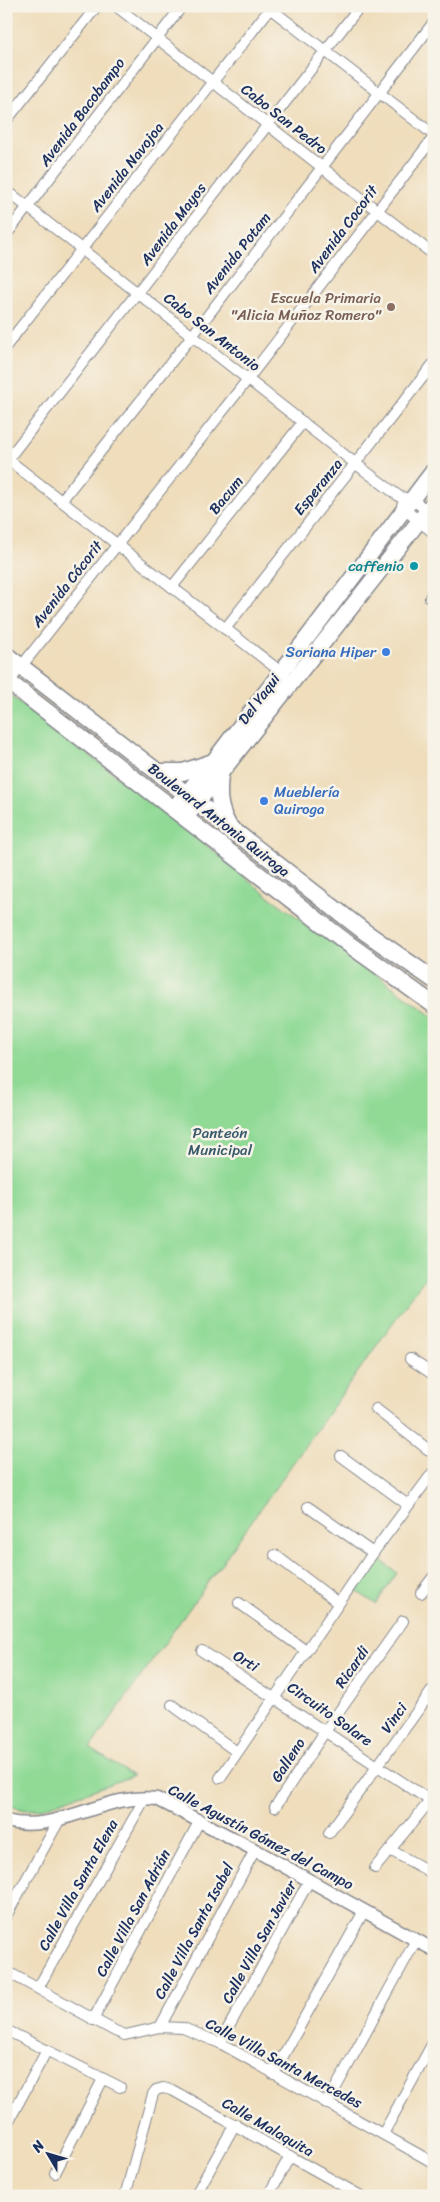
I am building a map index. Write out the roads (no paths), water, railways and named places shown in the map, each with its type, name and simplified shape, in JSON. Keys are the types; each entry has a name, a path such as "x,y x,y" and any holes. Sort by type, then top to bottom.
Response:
{"main road":[{"name":"Del Yaqui","path":"217,768 280,671 405,502 434,470"},
{"name":"Del Yaqui","path":"180,812 294,682 428,512"},
{"name":"Boulevard Antonio Quiroga","path":"6,655 365,932 434,980"},
{"name":"Boulevard Antonio Quiroga","path":"7,681 180,812 350,945 434,1005"},
{"path":"157,772 183,772 217,768 221,813 230,829"}],"street":[{"path":"6,121 97,6"},
{"name":"Cabo San Pedro","path":"116,6 433,253"},
{"name":"Avenida Bacobampo","path":"6,235 182,6"},
{"name":"Avenida Mayos","path":"7,459 360,6"},
{"path":"270,7 434,136"},
{"name":"Avenida Navojoa","path":"6,346 270,7"},
{"name":"Avenida Potam","path":"61,501 192,336 434,22"},
{"name":"Avenida Cocorit","path":"149,505 434,136"},
{"name":"Cabo San Antonio","path":"6,190 405,502 428,512 434,533"},
{"name":"Esperanza","path":"225,628 434,363"},
{"name":"Bacum","path":"172,587 303,422"},
{"path":"7,459 294,682"},
{"name":"Avenida Cócorit","path":"7,681 149,505"},
{"path":"434,589 430,598 434,603"},
{"path":"410,1358 434,1375"},
{"path":"376,1409 434,1454"},
{"path":"341,1456 408,1505"},
{"name":"Circuito Solare","path":"433,1800 274,1697 373,1553 434,1471"},
{"path":"308,1507 373,1553"},
{"path":"274,1555 338,1603"},
{"path":"421,1593 434,1576"},
{"path":"239,1603 306,1651"},
{"name":"Ricardi","path":"326,1730 403,1621"},
{"name":"Orti","path":"202,1651 274,1697"},
{"name":"Vinci","path":"329,1833 434,1688"},
{"path":"220,1778 274,1697"},
{"path":"172,1705 237,1752"},
{"name":"Galleno","path":"275,1807 326,1730"},
{"name":"Calle Agustín Gómez del Campo","path":"6,1821 21,1825 46,1824 61,1817 114,1801 144,1798 157,1799 200,1820 434,1950"},
{"name":"Calle Villa Santa Elena","path":"38,1988 144,1798"},
{"path":"375,1868 433,1800"},
{"path":"6,1916 61,1817"},
{"name":"Calle Villa San Adrián","path":"93,2020 200,1820"},
{"name":"Calle Villa Santa Isabel","path":"160,2027 255,1850"},
{"path":"390,1850 434,1874"},
{"name":"Calle Villa San Javier","path":"220,2044 309,1880"},
{"path":"273,2074 364,1911"},
{"path":"327,2104 416,1940"},
{"name":"Calle Villa Santa Mercedes","path":"6,1971 93,2020 125,2034 160,2027 184,2028 220,2044 434,2163"},
{"path":"6,2030 120,2087"},
{"path":"383,2134 434,2041"},
{"path":"6,2126 47,2050"},
{"path":"55,2173 103,2079"},
{"name":"Calle Malaquita","path":"125,2196 153,2094 159,2088 172,2090 361,2196"},
{"path":"195,2196 235,2124"},
{"path":"268,2196 290,2156"},
{"path":"337,2196 343,2186"}],"place":[{"name":"Escuela Primaria \"Alicia Muñoz Romero\"","path":"391,307"},
{"name":"caffenio","path":"414,566"},
{"name":"Soriana Hiper","path":"386,652"},
{"name":"Mueblería Quiroga","path":"264,801"}],"park label":[{"name":"Panteón Municipal","path":"220,1142"}]}
